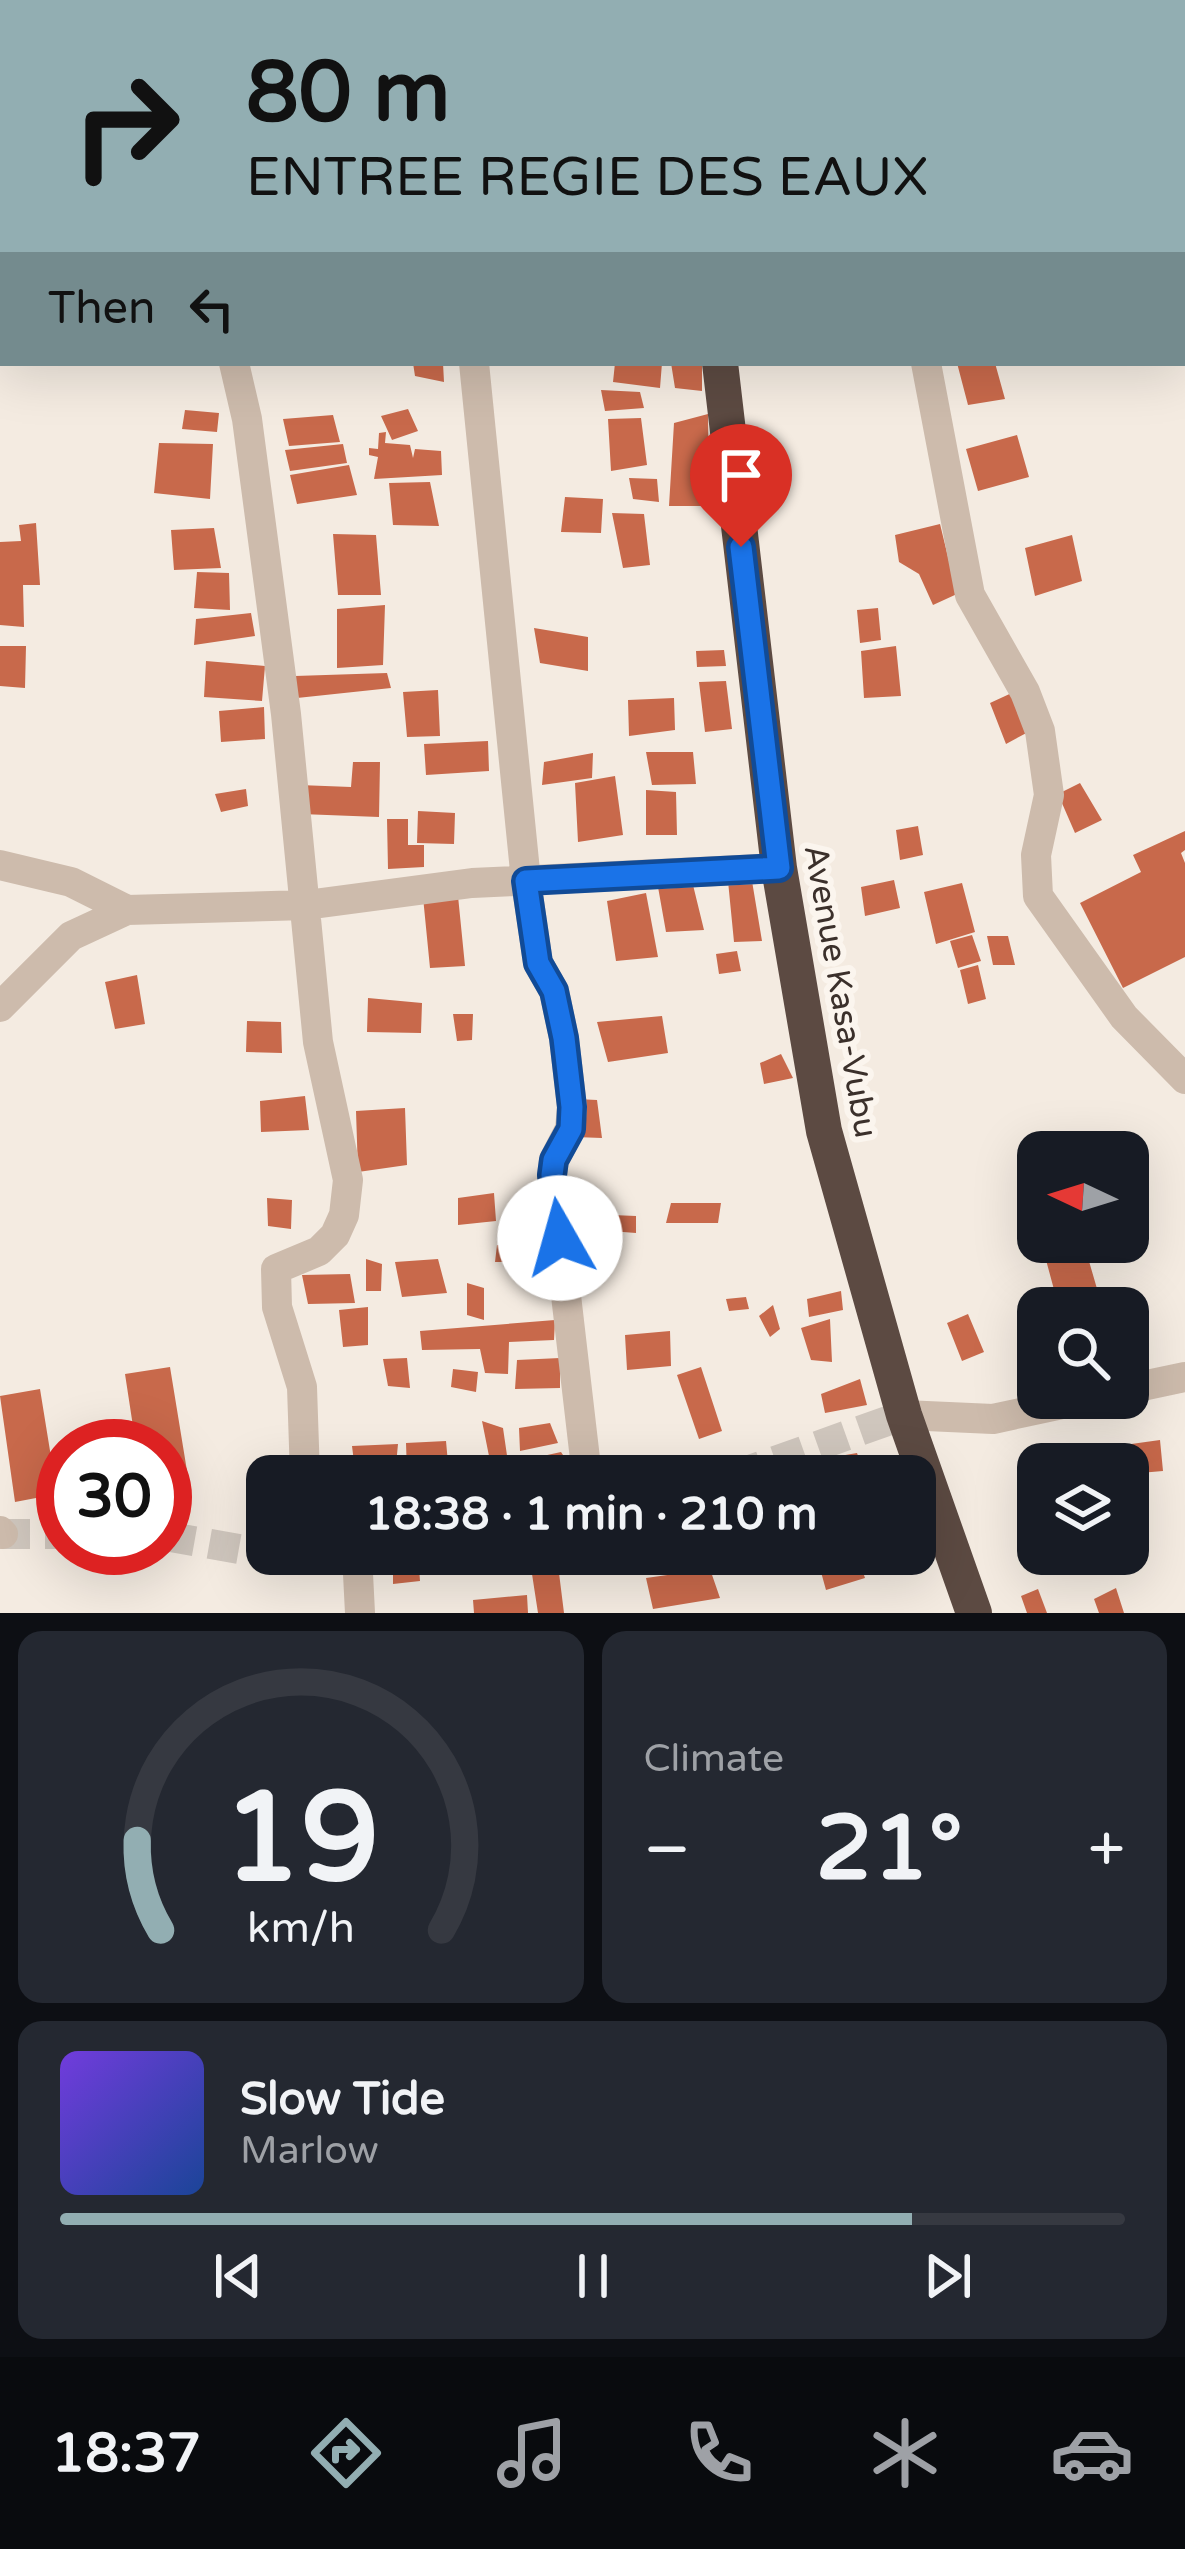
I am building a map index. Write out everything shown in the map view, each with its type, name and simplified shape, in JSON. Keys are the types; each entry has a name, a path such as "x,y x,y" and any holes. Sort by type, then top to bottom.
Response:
{"highway":[{"name":"Avenue Kasa-Vubu","path":"720,366 779,868 824,1131 904,1415 974,1613"}],"street":[{"path":"236,366 258,493 318,1042 348,1180 344,1215 335,1235 320,1251 276,1268 277,1307 302,1387 304,1455"},
{"path":"474,366 526,881 538,963 554,991 564,1038 572,1107 571,1129 554,1160 552,1175 585,1455"},
{"path":"927,366 970,595 1025,692 1040,731 1049,795 1036,856 1038,896 1124,1017 1185,1079"},
{"path":"0,865 71,882 127,910"},
{"path":"0,1007 71,937 127,910 306,905 472,883 779,868"},
{"path":"1149,1385 1185,1377"},
{"path":"904,1415 994,1419 1017,1414"},
{"path":"358,1575 360,1613"}],"building":[{"path":"413,366 443,366 444,382 415,376"},
{"path":"615,366 662,366 660,388 613,382"},
{"path":"671,366 702,366 702,391 675,388"},
{"path":"958,366 996,366 1005,399 968,405"},
{"path":"601,390 640,392 644,408 605,411"},
{"path":"408,409 418,431 392,440 381,416"},
{"path":"185,410 219,413 217,432 182,429"},
{"path":"708,414 709,506 669,506 674,423"},
{"path":"333,415 340,442 289,446 283,419"},
{"path":"641,418 647,465 611,471 608,419"},
{"path":"386,432 385,443 410,445 413,458 415,449 441,451 442,475 374,479 378,457 369,455 369,448 378,449 379,433"},
{"path":"1017,435 1029,477 978,491 966,449"},
{"path":"159,443 213,444 210,499 154,493"},
{"path":"343,444 347,463 290,471 285,450"},
{"path":"349,465 357,495 297,504 290,475"},
{"path":"629,478 657,479 659,502 633,499"},
{"path":"430,482 439,526 393,525 389,483"},
{"path":"565,497 603,499 601,533 561,532"},
{"path":"612,513 644,514 650,565 623,568"},
{"path":"36,523 40,585 23,585 24,627 0,625 0,542 21,541 19,525"},
{"path":"940,524 957,594 933,605 919,574 899,562 895,535"},
{"path":"214,528 221,568 174,570 171,530"},
{"path":"333,534 376,535 381,595 338,595"},
{"path":"1072,535 1082,581 1035,596 1025,548"},
{"path":"197,572 229,573 230,610 194,608"},
{"path":"385,605 383,665 337,668 337,609"},
{"path":"878,608 881,640 860,643 857,610"},
{"path":"251,613 255,636 194,645 196,619"},
{"path":"534,628 588,637 588,671 540,663"},
{"path":"0,646 26,646 25,688 0,686"},
{"path":"896,646 901,696 864,698 861,651"},
{"path":"724,650 726,666 697,667 696,651"},
{"path":"206,661 265,666 262,701 204,697"},
{"path":"387,673 391,688 297,698 295,676"},
{"path":"726,681 732,729 705,732 699,682"},
{"path":"438,690 440,736 407,737 403,692"},
{"path":"1016,691 1032,730 1006,744 990,703"},
{"path":"674,698 675,730 629,736 628,700"},
{"path":"264,707 265,739 221,742 219,711"},
{"path":"488,741 489,771 426,775 424,744"},
{"path":"646,752 693,752 696,784 652,785"},
{"path":"593,753 592,778 542,785 544,762"},
{"path":"353,762 380,762 379,817 301,814 299,785 351,787"},
{"path":"615,776 623,835 578,842 575,783"},
{"path":"1080,783 1102,820 1075,833 1058,794"},
{"path":"246,789 248,806 221,812 215,794"},
{"path":"646,790 676,792 677,835 646,835"},
{"path":"418,811 455,813 454,844 417,843"},
{"path":"387,819 408,819 408,845 424,845 424,867 388,869"},
{"path":"918,826 923,855 900,860 896,830"},
{"path":"1185,831 1181,853 1185,863 1185,957 1123,988 1080,903 1141,872 1133,855"},
{"path":"750,869 762,941 734,942 728,881"},
{"path":"894,880 900,908 865,916 861,887"},
{"path":"962,883 975,932 936,944 924,892"},
{"path":"693,885 704,930 666,932 658,887"},
{"path":"646,893 658,957 616,961 607,901"},
{"path":"458,896 465,966 430,968 423,897"},
{"path":"972,935 981,961 958,968 950,941"},
{"path":"987,936 1008,936 1015,965 993,965"},
{"path":"737,951 741,971 719,974 716,954"},
{"path":"978,965 986,999 968,1004 960,970"},
{"path":"137,975 145,1024 115,1029 105,982"},
{"path":"368,998 422,1003 421,1033 367,1032"},
{"path":"453,1014 473,1014 472,1040 457,1041"},
{"path":"662,1016 668,1053 608,1062 597,1022"},
{"path":"247,1021 281,1022 282,1053 246,1052"},
{"path":"781,1054 793,1078 764,1084 760,1063"},
{"path":"305,1096 309,1130 261,1132 260,1101"},
{"path":"576,1099 597,1100 602,1138 575,1137"},
{"path":"405,1108 407,1165 358,1172 356,1111"},
{"path":"494,1193 496,1221 458,1225 458,1198"},
{"path":"267,1198 292,1200 291,1229 268,1226"},
{"path":"671,1203 721,1203 718,1223 666,1223"},
{"path":"612,1215 636,1216 636,1233 610,1231"},
{"path":"497,1245 512,1245 511,1262 495,1262"},
{"path":"366,1259 382,1264 381,1291 366,1291"},
{"path":"438,1259 447,1293 402,1297 395,1262"},
{"path":"1047,1263 1090,1263 1097,1287 1053,1287"},
{"path":"350,1274 355,1303 308,1304 302,1275"},
{"path":"467,1283 484,1288 484,1320 467,1315"},
{"path":"841,1291 843,1310 809,1317 807,1299"},
{"path":"746,1297 749,1309 729,1311 726,1299"},
{"path":"773,1305 780,1329 770,1337 759,1316"},
{"path":"368,1307 368,1345 343,1347 339,1310"},
{"path":"968,1314 984,1352 962,1361 947,1323"},
{"path":"830,1319 832,1362 811,1360 801,1328"},
{"path":"555,1320 554,1340 509,1342 508,1374 485,1373 480,1349 422,1350 420,1331"},
{"path":"670,1331 671,1366 627,1370 625,1335"},
{"path":"407,1358 410,1388 388,1386 383,1359"},
{"path":"560,1358 560,1388 515,1389 517,1360"},
{"path":"170,1367 179,1419 132,1419 125,1374"},
{"path":"701,1367 722,1431 699,1439 677,1375"},
{"path":"453,1369 478,1372 476,1392 451,1387"},
{"path":"860,1379 867,1405 825,1413 821,1394"},
{"path":"40,1389 45,1419 36,1419 36,1498 15,1502 0,1396"},
{"path":"482,1421 503,1428 507,1455 489,1455"},
{"path":"550,1423 558,1443 520,1451 519,1428"},
{"path":"1160,1440 1163,1471 1149,1472 1149,1443 1138,1443"},
{"path":"446,1441 447,1455 406,1455 406,1443"},
{"path":"398,1444 397,1455 353,1455 352,1446"},
{"path":"393,1575 420,1575 420,1581 393,1584"},
{"path":"532,1575 559,1575 564,1613 538,1613"},
{"path":"712,1575 720,1598 653,1609 646,1578"},
{"path":"822,1575 864,1575 865,1578 826,1590"},
{"path":"1116,1588 1124,1613 1099,1613 1094,1599"},
{"path":"1038,1589 1047,1613 1027,1613 1021,1596"},
{"path":"527,1595 528,1613 474,1613 473,1600"}],"tunnel":[{"path":"792,1455 904,1415"},
{"path":"0,1534 36,1534"},
{"path":"192,1541 246,1550"}],"route":[{"path":"560,1238 552,1175 554,1160 571,1129 572,1107 564,1038 554,991 538,963 526,881 779,868 741,547"}]}
